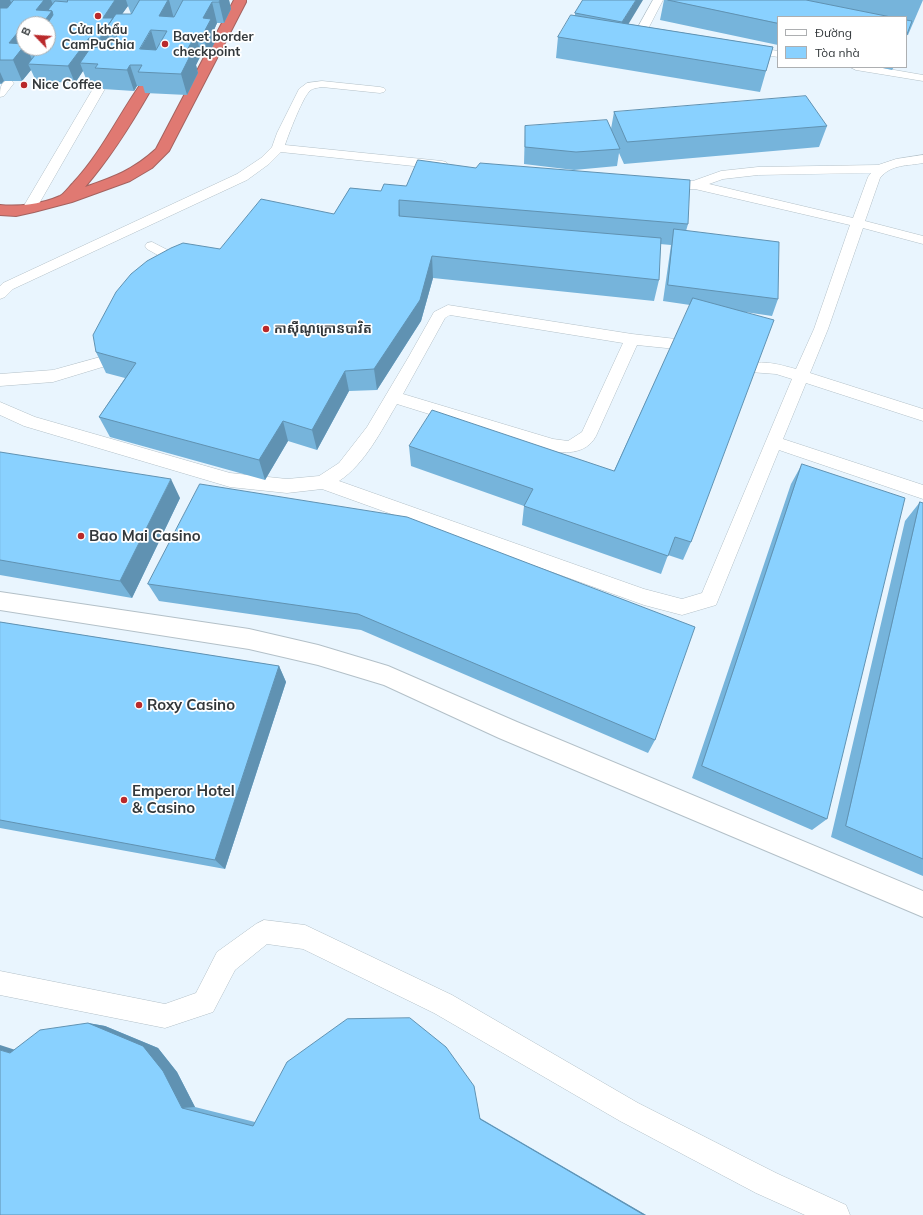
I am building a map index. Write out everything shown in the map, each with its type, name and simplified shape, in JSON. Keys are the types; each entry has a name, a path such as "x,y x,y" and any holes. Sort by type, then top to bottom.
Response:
{"highway":[{"path":"0,210 23,210 67,199 125,178 147,165 162,150 240,0"},
{"path":"67,199 92,170 120,132 145,88"},
{"path":"0,224 23,210"}],"street":[{"path":"0,601 249,639 318,655 388,676 508,730 923,904"}],"lane":[{"path":"658,0 644,27 647,31 677,37"},
{"path":"739,47 777,54"},
{"path":"862,68 923,78"},
{"path":"0,94 8,83"},
{"path":"0,294 8,286 14,283 242,177 265,161 278,148 283,133 302,91 311,85 322,84 380,90"},
{"path":"23,210 100,87"},
{"path":"278,148 453,167"},
{"path":"695,185 721,175 758,171 878,169 887,165 923,159"},
{"path":"0,408 30,422 230,480 287,486 323,482 644,597 682,607 709,599 821,329 878,169"},
{"path":"648,184 672,186 695,185 858,223 923,240"},
{"path":"152,246 187,266"},
{"path":"323,482 345,468 372,431 416,358 439,315 448,310 632,339 676,344"},
{"path":"393,397 545,444 562,448 575,446 588,436 632,339"},
{"path":"0,380 53,376 104,361"},
{"path":"755,368 776,369 923,415"},
{"path":"774,442 923,492"},
{"path":"0,983 165,1016 204,1003 226,961 264,932 305,937 443,1004 629,1112 766,1183 836,1215"}],"building":[{"path":"14,0 44,0 36,10 52,11 48,16 16,16 16,34 9,43 16,43 16,56 13,60 0,60 0,8 7,8"},
{"path":"68,0 115,0 103,18 113,18 100,38 89,38 68,66 28,64 34,56 56,56 56,16 52,16 52,11 48,10 55,1 67,2"},
{"path":"140,0 168,0 159,16 174,17 183,0 220,0 219,2 212,2 203,18 211,19 203,34 196,34 186,52 192,52 181,74 138,72 142,65 130,65 127,70 95,68 98,64 80,63 91,47 109,48 121,29 106,28 116,14 131,14","holes":["151,30 167,31 156,50 140,49"]},
{"path":"583,0 636,0 622,22 575,13"},
{"path":"668,0 806,0 886,16 777,16 777,23"},
{"path":"571,15 773,47 766,71 558,37"},
{"path":"907,20 912,21 907,34"},
{"path":"806,96 827,126 627,142 614,112"},
{"path":"607,120 620,149 576,152 525,147 525,126"},
{"name":"កាស៊ីណូក្រោនបាវិត","path":"418,160 476,168 480,163 690,180 688,224 399,200 399,216 661,238 659,280 432,256 420,300 374,369 345,371 312,430 283,421 259,460 99,417 136,363 96,352 93,335 116,292 131,274 147,261 183,243 220,249 261,199 334,214 350,188 381,191 384,184 406,186"},
{"path":"674,229 779,242 778,299 668,285"},
{"path":"693,298 774,320 691,542 675,537 668,556 524,506 533,489 409,446 432,410 614,471"},
{"name":"Bao Mai Casino","path":"0,452 171,479 120,581 0,560"},
{"path":"802,464 905,498 827,819 702,766"},
{"path":"200,484 407,517 695,627 655,740 358,614 148,584"},
{"path":"920,502 923,503 923,859 846,826"},
{"path":"0,622 279,666 215,860 0,820"},
{"path":"410,1018 446,1047 474,1086 480,1119 644,1215 0,1215 0,1050 10,1053 40,1030 88,1023 143,1046 163,1071 182,1108 253,1126 287,1062 347,1019"}],"place":[{"name":"Cửa khẩu CamPuChia","path":"98,16"},
{"name":"Bavet border checkpoint","path":"165,44"},
{"name":"Nice Coffee","path":"24,85"},
{"name":"កាស៊ីណូក្រោនបាវិត","path":"266,329"},
{"name":"Bao Mai Casino","path":"81,536"},
{"name":"Roxy Casino","path":"139,705"},
{"name":"Emperor Hotel & Casino","path":"124,800"}]}
